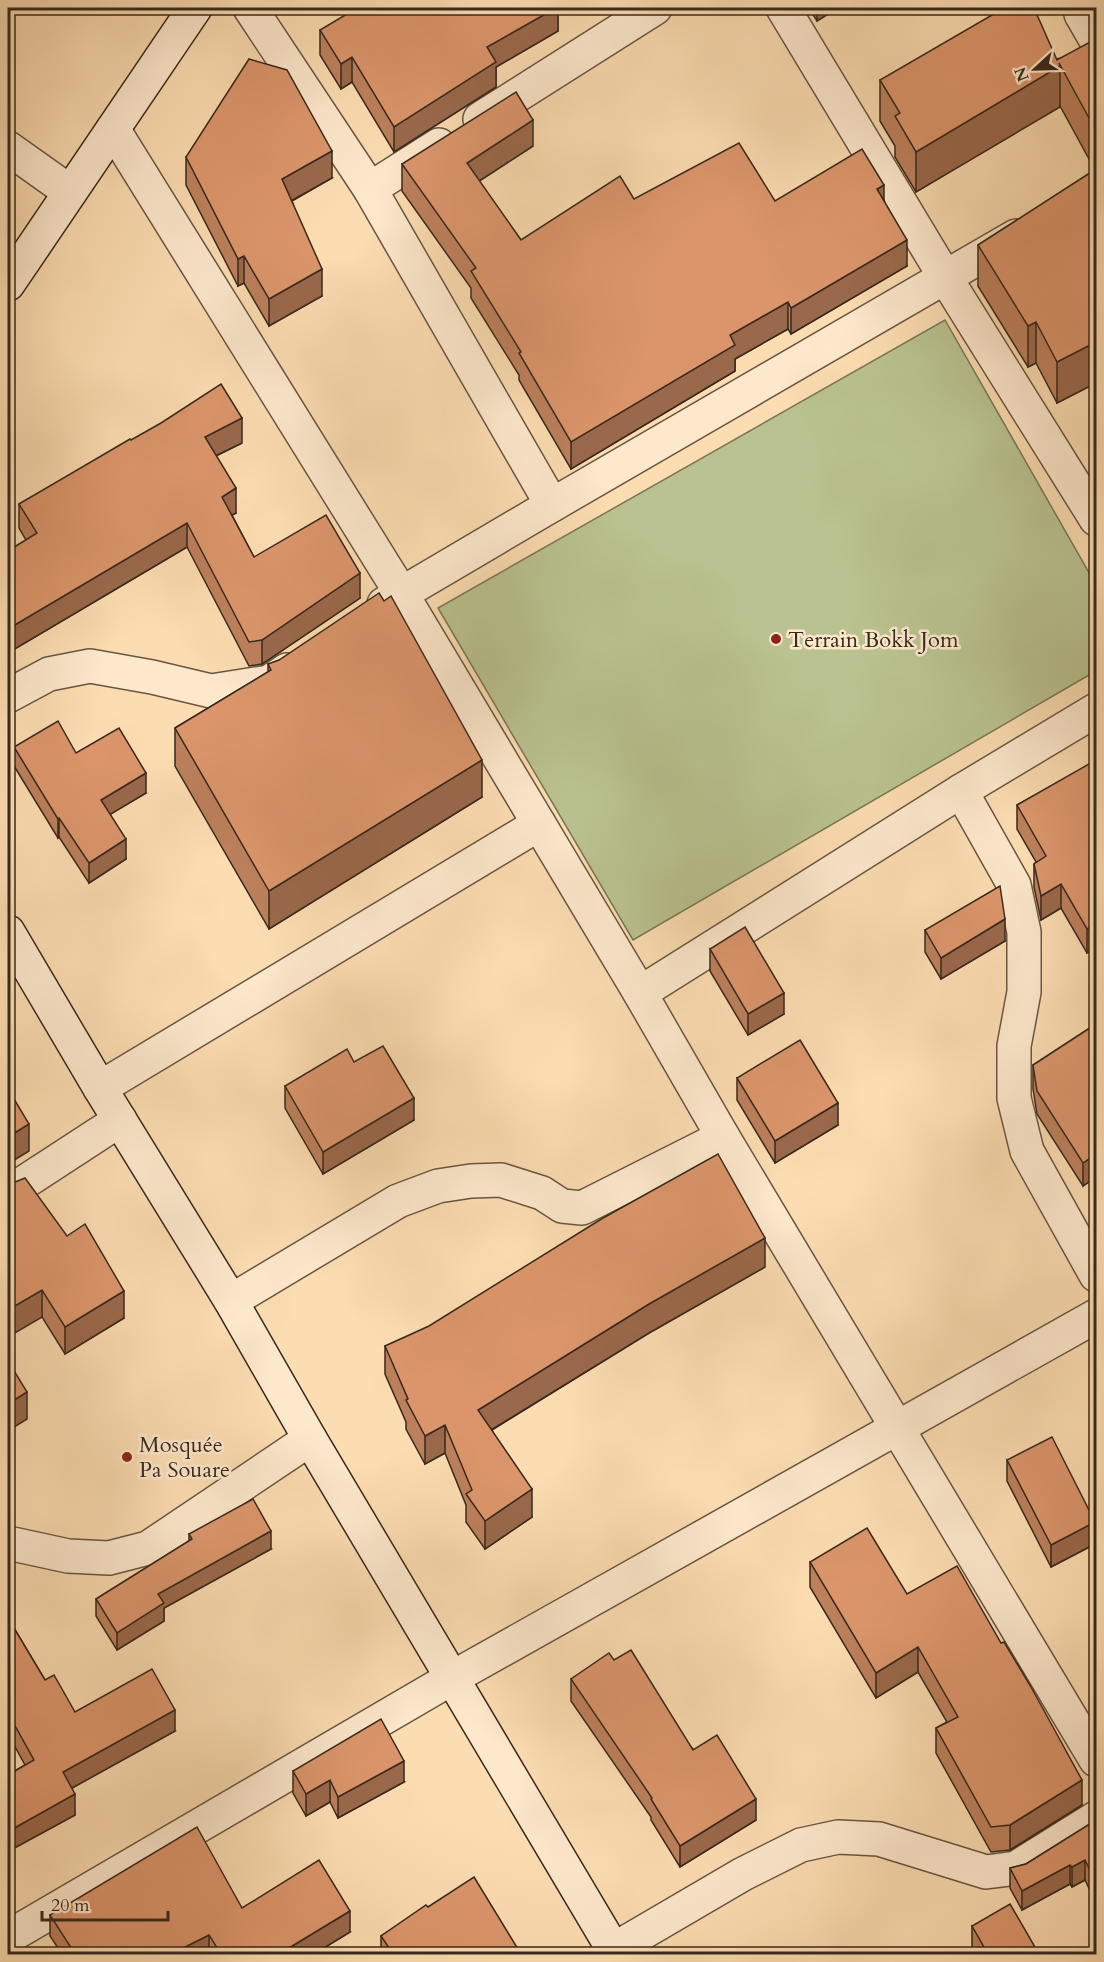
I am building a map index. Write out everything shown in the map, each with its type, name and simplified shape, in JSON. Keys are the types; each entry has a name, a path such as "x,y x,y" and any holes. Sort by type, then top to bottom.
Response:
{"street":[{"path":"8,284 195,8"},
{"path":"250,8 370,189 552,505"},
{"path":"370,189 655,8"},
{"path":"783,8 945,277 1096,519"},
{"path":"1080,8 1096,40"},
{"path":"113,129 401,593 1096,1760"},
{"path":"8,148 70,192"},
{"path":"363,618 401,593 1046,218"},
{"path":"8,696 49,674 90,666 211,691 269,682 307,656"},
{"path":"640,993 961,791 1096,710"},
{"path":"961,791 1014,885 1024,932 1024,992 1014,1046 1014,1098 1027,1151 1096,1275"},
{"path":"100,1088 539,824"},
{"path":"8,932 100,1088 231,1301 310,1439 615,1952 743,1874 801,1845 838,1837 879,1839 986,1872 1016,1868 1096,1818"},
{"path":"8,1192 120,1120"},
{"path":"231,1301 398,1201 438,1185 501,1180 542,1193 562,1206 582,1208 723,1137"},
{"path":"13,1941 452,1678 1096,1316"},
{"path":"8,1543 68,1556 109,1558 148,1548 310,1439"}],"green space":[{"name":"Terrain Bokk Jom","path":"945,320 1096,585 1096,671 633,940 438,608"}],"building":[{"path":"357,8 556,8 487,47 496,62 394,127 352,57 341,64 320,30"},
{"path":"1004,8 1034,8 1057,60 1090,42 1096,54 1096,130 1059,63 1060,66 916,152 895,116 900,113 880,80"},
{"path":"249,59 287,70 332,151 282,179 322,269 269,299 244,256 238,259 186,157"},
{"path":"516,92 533,120 467,163 521,240 620,176 634,199 739,143 775,201 862,149 884,185 877,189 907,240 791,308 788,302 730,335 735,345 571,442 519,353 521,352 471,271 476,268 402,164"},
{"path":"1096,169 1096,342 1057,362 1036,322 1028,326 978,245"},
{"path":"221,384 242,418 205,437 236,488 222,497 254,557 326,515 360,573 262,640 249,642 187,523 8,629 8,551 37,533 19,504 161,423"},
{"path":"379,593 384,601 391,596 482,760 269,891 175,728 271,670 268,664 279,660"},
{"path":"58,721 76,753 119,728 146,773 101,800 126,839 89,863 58,819 14,747"},
{"path":"1096,760 1096,934 1092,926 1087,929 1061,884 1041,896 1034,864 1046,856 1017,805"},
{"path":"1000,886 1005,919 941,958 925,930"},
{"path":"745,927 784,993 748,1014 710,949"},
{"path":"1096,1024 1096,1154 1083,1163 1037,1091 1033,1065"},
{"path":"800,1040 838,1103 775,1141 737,1078"},
{"path":"383,1046 414,1098 323,1152 285,1086 347,1049 354,1062"},
{"path":"8,1089 29,1124 8,1137"},
{"path":"718,1154 765,1238 649,1304 478,1410 532,1489 485,1521 466,1494 472,1490 445,1425 425,1436 406,1400 408,1399 385,1346 429,1326 603,1218"},
{"path":"25,1178 67,1236 85,1224 124,1291 65,1327 42,1290 8,1310 8,1185"},
{"path":"8,1361 27,1392 8,1404"},
{"path":"1052,1437 1095,1522 1051,1545 1007,1460"},
{"path":"253,1499 271,1531 158,1594 164,1603 117,1633 96,1599 192,1539 189,1534"},
{"path":"867,1528 907,1594 957,1566 1001,1643 1004,1642 1031,1687 1082,1780 1010,1825 991,1827 936,1728 958,1717 918,1647 876,1673 810,1562"},
{"path":"8,1618 45,1680 54,1675 75,1712 152,1669 175,1710 63,1772 75,1794 9,1831 8,1775 34,1760 8,1713"},
{"path":"631,1650 693,1750 717,1735 756,1799 680,1846 652,1798 571,1679 609,1653 614,1660"},
{"path":"381,1719 404,1761 338,1797 330,1780 306,1794 293,1771"},
{"path":"1096,1820 1096,1883 1085,1860 1072,1867 1070,1865 1022,1891 1010,1868 1026,1864"},
{"path":"197,1827 242,1908 319,1860 350,1911 279,1954 221,1954 209,1935 171,1954 75,1954 50,1915"},
{"path":"474,1877 521,1954 393,1954 381,1936 426,1905 428,1907"},
{"path":"1010,1904 1039,1954 988,1954 972,1926"}],"place":[{"name":"Terrain Bokk Jom","path":"776,639"},
{"name":"Mosquée Pa Souare","path":"127,1457"}]}
